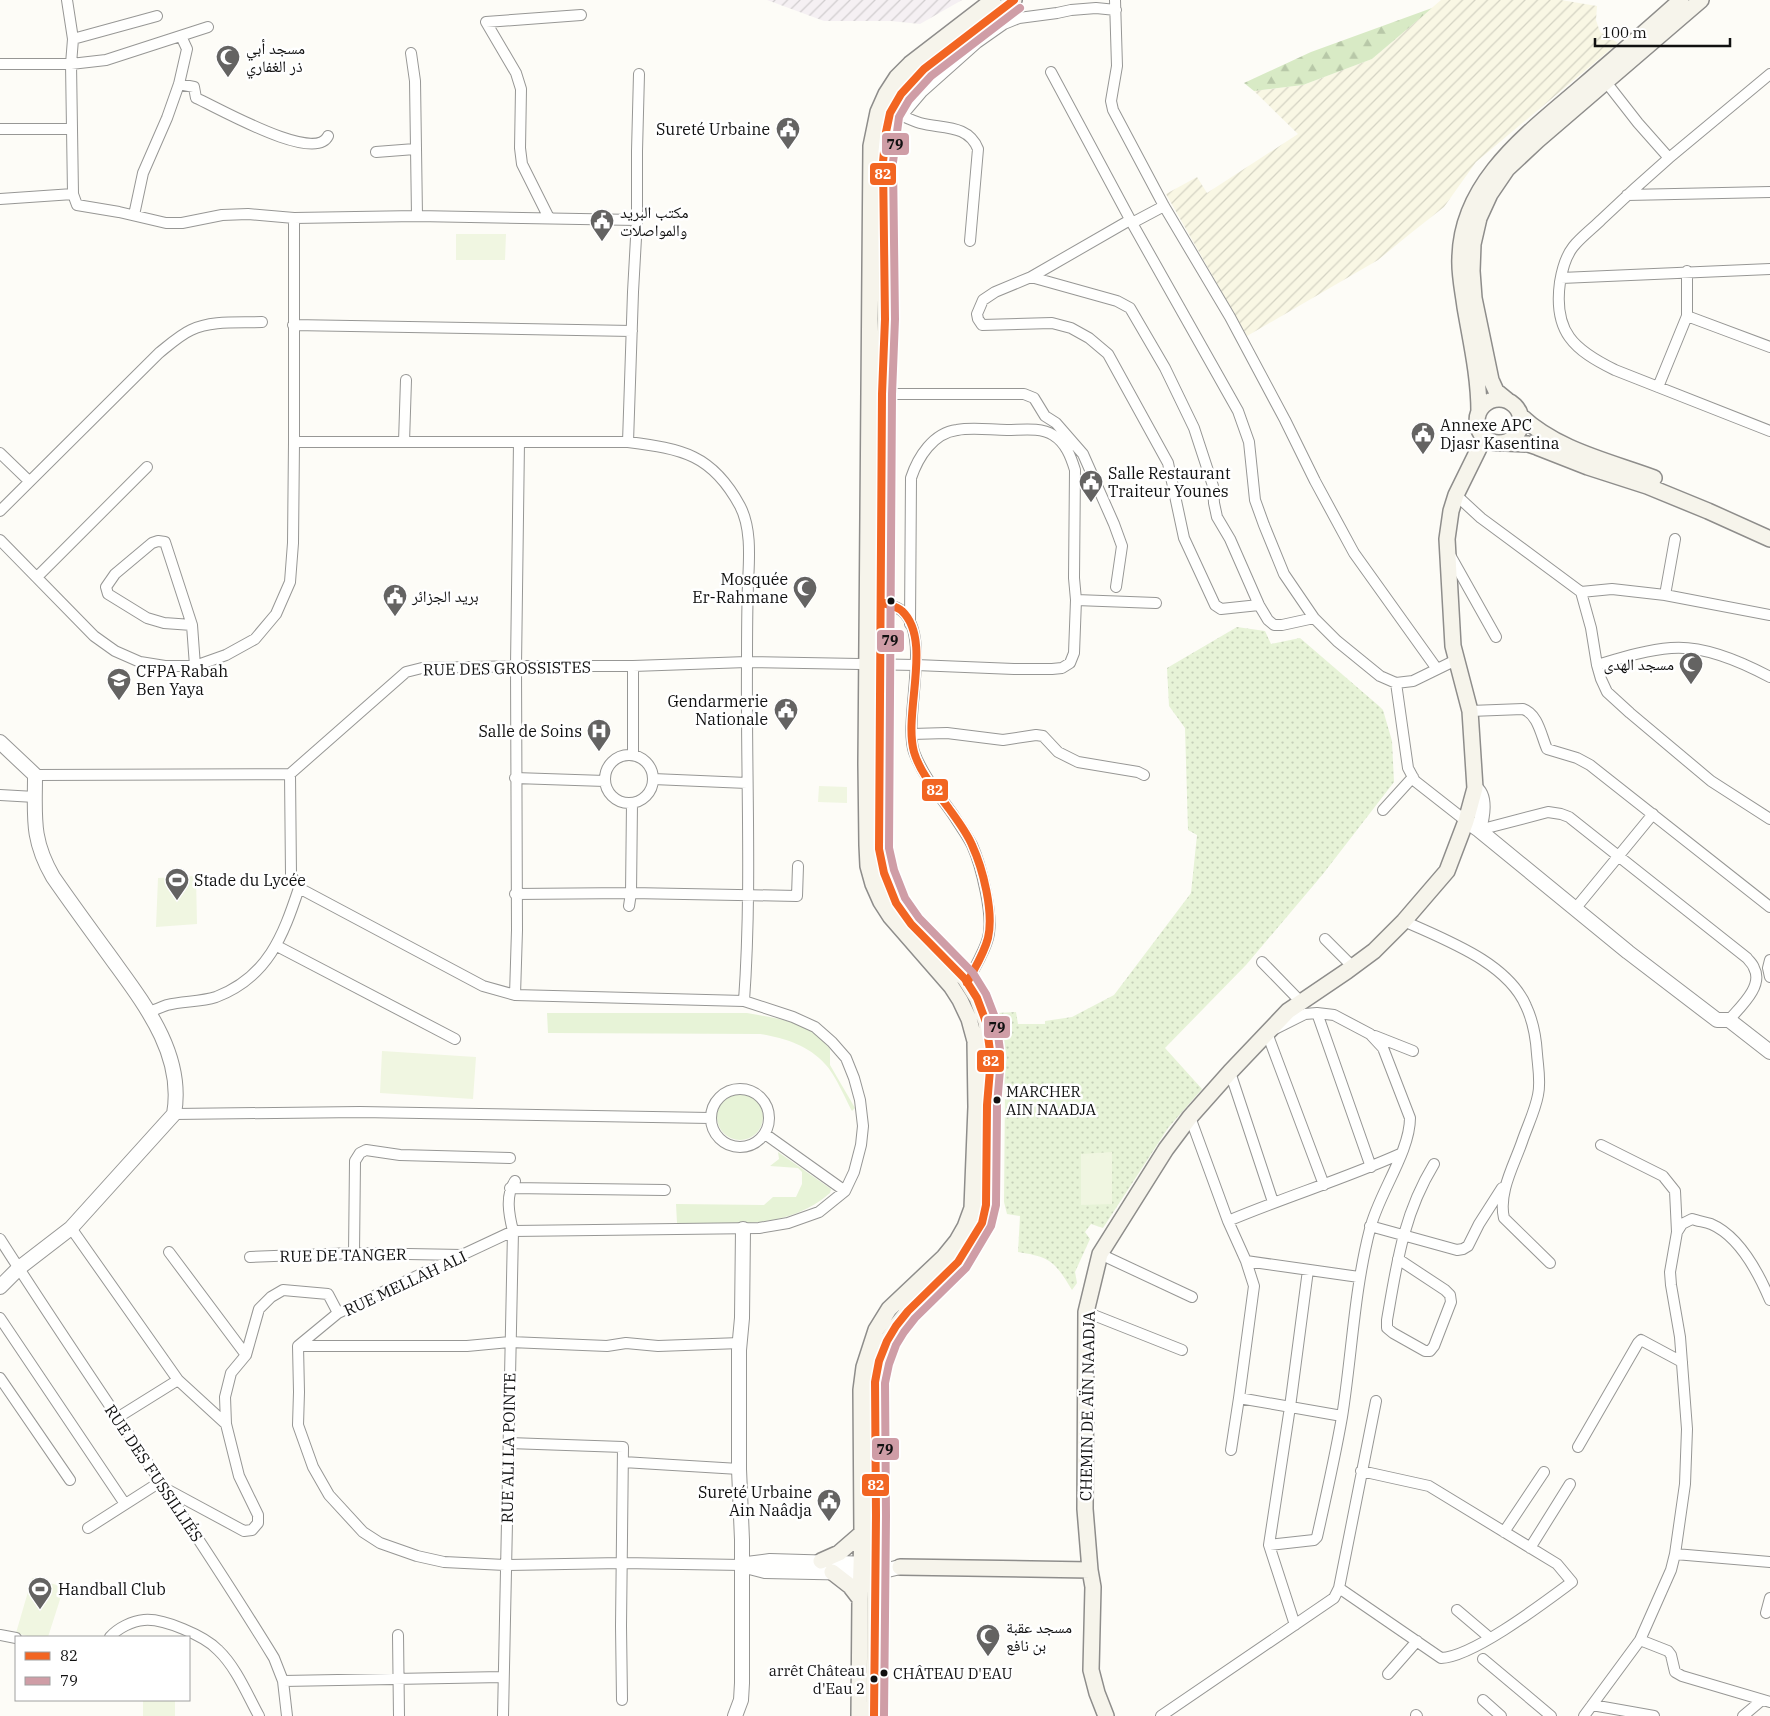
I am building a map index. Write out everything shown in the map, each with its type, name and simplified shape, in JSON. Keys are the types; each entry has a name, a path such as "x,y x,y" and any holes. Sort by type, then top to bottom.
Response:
{"main road":[{"path":"860,1716 860,1599 868,1568 862,1533 861,1390 864,1367 876,1330 889,1309 944,1257 965,1227 972,1208 976,1107 975,1040 970,1019 951,986 885,909 873,884 868,866 866,764 881,602 882,394 885,319 883,162 889,113 886,94 897,77 910,64 992,0"},
{"path":"874,1716 868,1568 874,1382 879,1361 896,1326 908,1311 958,1262 982,1223 986,1205 991,1058 986,1022 968,983 911,924 896,903 884,873 879,849 874,664 871,146 901,94 924,69 1014,0"},
{"path":"1689,3 1606,82 1507,169 1490,194 1479,218 1473,253 1474,298 1491,380 1496,390 1513,404 1521,416 1540,432 1566,446 1656,478 1770,529"},
{"path":"1689,3 1522,139 1496,166 1483,184 1472,207 1464,231 1460,257 1461,283 1479,384 1477,425 1484,438 1494,443 1532,445 1588,467 1647,486 1717,515 1770,540"},
{"path":"1479,412 1484,405 1491,401 1498,399 1507,400"},
{"path":"1506,443 1512,440 1520,429 1521,416"},
{"name":"CHEMIN DE AÏN NAADJA","path":"1106,1716 1091,1670 1093,1586 1085,1509 1086,1312 1100,1254 1166,1149 1190,1117 1230,1072 1288,1010 1374,951 1404,921 1447,871 1466,821 1475,788 1470,711 1453,646 1447,539 1456,495 1484,438"},
{"path":"860,1599 844,1581 826,1566 839,1552 862,1533"},
{"path":"900,1567 1090,1570"}],"street":[{"path":"67,0 73,39 71,64 73,194 77,206 134,215 166,224 182,224 222,215 248,214 294,218 417,216 637,220"},
{"path":"889,113 905,112 922,92 977,43 1004,24 1020,18 1115,5 1117,66 1112,101 1113,110 1164,206 1230,317 1350,547 1437,669"},
{"path":"549,218 522,164 520,148 521,89 516,73 486,22 581,15"},
{"path":"73,39 157,16"},
{"path":"0,64 71,64 106,60 208,27"},
{"path":"134,215 143,173 167,118 179,84 187,49 182,36"},
{"path":"411,53 415,81 417,216"},
{"path":"1051,72 1131,221 1238,411 1249,442 1255,500 1264,525 1284,574 1314,618 1344,647 1380,676 1396,683 1413,681 1456,660"},
{"path":"628,442 637,220 639,74"},
{"path":"1770,74 1669,158 1573,247 1566,260 1558,296 1564,329 1582,352 1593,360 1770,431"},
{"path":"1606,82 1669,158"},
{"path":"179,84 194,87 196,98 269,134 305,144 318,144 326,141 328,136"},
{"path":"889,113 921,123 955,128 975,140 978,149 970,241"},
{"path":"0,129 72,129"},
{"path":"376,152 416,149"},
{"path":"1627,195 1770,192"},
{"path":"0,199 73,194"},
{"path":"1164,206 1131,221 1031,277 995,292 983,300 977,314 978,319 982,325 1052,323 1070,328 1089,338 1108,354 1168,463 1184,538 1215,606 1221,609 1259,605"},
{"path":"0,540 94,636 115,651 140,662 165,666 195,666 226,655 254,638 276,614 290,582 293,544 294,218"},
{"path":"1561,278 1686,271 1770,269"},
{"path":"1658,387 1687,316 1686,271"},
{"path":"1031,277 1117,301 1130,308 1164,368 1194,428 1213,486 1217,517 1230,539 1259,605 1268,620 1274,624 1282,625 1314,618"},
{"path":"1687,316 1770,347"},
{"path":"0,511 159,353 190,330 216,324 262,322"},
{"path":"293,325 632,331"},
{"path":"404,442 406,380"},
{"path":"882,394 1024,394 1034,398 1045,416 1056,423 1083,454 1114,524 1122,546 1116,586"},
{"path":"910,624 911,478 916,464 929,446 943,434 956,430 1038,430 1052,434 1062,443 1071,456 1075,470 1074,578 1076,600 1156,603"},
{"path":"294,442 628,442 666,446 690,454 712,468 727,486 741,508 750,553 747,662 748,895 744,1001"},
{"path":"515,995 517,954 515,778 519,442"},
{"path":"0,453 29,481"},
{"path":"37,577 147,467"},
{"path":"1456,495 1481,518 1580,592 1591,628 1597,665 1607,692 1711,781 1770,819"},
{"path":"1665,595 1675,539"},
{"path":"192,625 164,623 146,618 108,594 106,587 115,574 152,542 165,542 192,625 195,666"},
{"path":"1448,552 1496,637"},
{"path":"1580,592 1612,589 1665,595 1770,615"},
{"name":"RUE DES GROSSISTES","path":"290,774 406,672 422,668 633,666 747,662 916,665 1014,670 1062,668 1070,663 1074,653 1076,600"},
{"path":"881,602 901,610 910,624 914,636 916,665 912,734 914,750 930,782 966,833 972,846 988,905 990,925 988,938 968,983"},
{"path":"1597,665 1644,652 1673,648 1698,650 1729,658 1770,677"},
{"path":"632,755 633,666"},
{"path":"1396,683 1408,768 1415,781 1479,830 1628,952 1717,1020 1729,1020 1770,1052"},
{"path":"1470,711 1523,709 1528,711 1535,717 1547,748 1577,758 1590,765 1770,907"},
{"path":"912,734 947,733 1003,740 1036,735 1043,736 1058,752 1078,762 1138,772 1144,775"},
{"path":"0,742 35,775 290,774 291,875 299,888 483,986 515,995 744,1001 815,1027 846,1058 860,1100 863,1126 861,1145 854,1172 845,1191 819,1212 788,1223 743,1229 513,1231"},
{"path":"632,755 639,757 649,766 653,779 649,792 638,801 632,803 622,802 614,798 607,790 605,772 609,764 616,758 632,755"},
{"path":"0,1287 19,1268 71,1228 174,1114 176,1093 172,1062 149,1012 43,859 35,830 35,775"},
{"path":"1383,810 1413,777"},
{"path":"515,778 605,781"},
{"path":"653,779 747,783"},
{"path":"1475,788 1479,791 1481,798 1482,811 1479,830"},
{"path":"0,795 35,797"},
{"path":"629,906 631,894 632,803"},
{"path":"1479,830 1548,812 1569,817 1747,958 1755,968 1757,979 1754,988 1729,1020"},
{"path":"1576,909 1653,814"},
{"path":"516,894 797,896 798,866"},
{"path":"149,1012 166,1005 216,997 250,976 265,962 276,946 286,926 299,888"},
{"path":"1404,921 1473,953 1489,963 1515,989 1526,1004 1531,1017 1536,1043 1539,1078 1538,1096 1502,1200 1504,1218 1550,1263"},
{"path":"1324,939 1353,967"},
{"path":"276,946 455,1039"},
{"path":"1770,960 1768,968 1770,977"},
{"path":"1262,962 1301,1002"},
{"path":"1316,1013 1371,1167"},
{"path":"1324,1185 1267,1033 1305,1014 1334,1015 1370,1034 1413,1052"},
{"path":"1269,1545 1314,1540 1317,1537 1342,1416 1359,1277 1370,1226 1410,1125 1410,1118 1383,1048 1370,1034"},
{"path":"1230,1072 1273,1202"},
{"path":"734,1089 748,1090 760,1096 766,1104 768,1111 769,1122 764,1134 750,1145 738,1147 721,1140 711,1126 710,1118 714,1103 722,1094 734,1089"},
{"path":"174,1114 360,1112 710,1118"},
{"path":"1190,1117 1254,1286 1231,1450"},
{"path":"764,1134 845,1191"},
{"path":"1584,1716 1640,1640 1671,1570 1685,1484 1687,1429 1680,1337 1670,1272 1677,1232 1675,1191 1663,1176 1602,1145"},
{"path":"354,1253 355,1161 366,1150 400,1155 510,1158"},
{"path":"1228,1221 1273,1202 1371,1167 1400,1154"},
{"path":"1398,1259 1450,1295 1451,1302 1434,1346 1430,1351 1425,1351 1393,1333 1388,1328 1387,1320 1398,1259 1403,1235 1421,1185 1434,1164"},
{"path":"1370,1226 1457,1250 1463,1249 1468,1246 1482,1219 1509,1179"},
{"name":"RUE ALI LA POINTE","path":"503,1716 513,1231 508,1214 513,1185 665,1190"},
{"path":"1677,1232 1682,1224 1692,1219 1710,1224 1721,1230 1742,1249 1770,1300"},
{"path":"71,1228 178,1380 226,1424"},
{"path":"735,1716 741,1700 742,1683 742,1540 739,1469 743,1229"},
{"name":"RUE MELLAH ALI","path":"298,1346 338,1313 513,1231"},
{"name":"RUE DES FUSSILLIÉS","path":"0,1239 117,1418 164,1486 274,1658 283,1681 287,1716"},
{"path":"169,1252 246,1355"},
{"name":"RUE DE TANGER","path":"250,1257 354,1253 465,1255"},
{"path":"1100,1254 1192,1297"},
{"path":"1246,1261 1359,1277"},
{"path":"1295,1625 1269,1545 1290,1408 1308,1270"},
{"path":"88,1528 125,1504 164,1486 244,1530 252,1530 258,1523 258,1515 239,1476 226,1424 225,1397 231,1373 246,1355 259,1309 271,1297 283,1290 328,1294 338,1313"},
{"path":"1086,1312 1182,1350"},
{"path":"0,1318 125,1504"},
{"path":"1578,1447 1641,1340 1682,1362"},
{"path":"740,1342 658,1346 622,1343 607,1346 510,1342 467,1346 298,1346 298,1425 313,1467 329,1494 363,1532 380,1543 417,1556 444,1562 505,1565 622,1562 742,1566 765,1571 826,1566"},
{"path":"0,1378 70,1480"},
{"path":"117,1418 178,1380"},
{"path":"1239,1398 1342,1416"},
{"path":"1161,1716 1334,1598 1339,1588 1376,1401"},
{"path":"509,1443 622,1447 622,1700"},
{"path":"623,1462 739,1469"},
{"path":"1339,1588 1441,1658 1449,1658 1490,1638 1532,1612 1572,1582 1557,1564 1429,1486 1414,1481 1361,1471"},
{"path":"1504,1532 1544,1472"},
{"path":"1530,1548 1570,1484"},
{"path":"742,1540 754,1551 770,1561"},
{"path":"1675,1554 1770,1562"},
{"path":"742,1566 770,1561 868,1568 900,1567"},
{"path":"1766,1612 1770,1598"},
{"path":"1457,1610 1490,1638"},
{"path":"111,1636 114,1632 133,1622 146,1619 182,1628 206,1640 218,1650 232,1667 259,1716"},
{"path":"0,1635 15,1638"},
{"path":"398,1635 399,1716"},
{"path":"1640,1640 1668,1651 1671,1655 1675,1672 1682,1676 1766,1701"},
{"path":"1388,1674 1417,1641"},
{"path":"1483,1659 1550,1716"},
{"path":"283,1681 503,1677"},
{"path":"1482,1700 1501,1716"},
{"path":"1742,1716 1766,1701"},
{"path":"1592,1705 1654,1716"}],"shaded area":[{"path":"767,0 962,0 920,24 891,21 824,21"},
{"path":"1441,0 1561,0 1597,6 1596,20 1600,32 1618,43 1476,162 1444,207 1378,260 1247,336 1166,194 1197,177 1207,193 1298,134 1254,91 1303,85 1372,59"}],"green space":[{"path":"1432,8 1372,59 1303,85 1254,91 1244,83 1311,52"},
{"path":"456,234 506,234 505,260 456,260"},
{"path":"1237,627 1265,631 1271,644 1300,638 1379,706 1383,710 1392,741 1394,782 1323,874 1246,965 1165,1048 1202,1089 1168,1128 1103,1228 1091,1224 1085,1232 1090,1239 1075,1272 1077,1283 1072,1290 1051,1262 1038,1256 1018,1252 1020,1216 1007,1214 1004,1202 1005,1090 997,1013 1016,1012 1018,1024 1045,1024 1045,1021 1072,1017 1114,995 1191,893 1197,835 1188,830 1185,728 1169,706 1167,668"},
{"path":"819,786 847,787 847,803 818,802"},
{"name":"Stade du Lycée","path":"196,876 197,924 156,927 158,878"},
{"path":"547,1013 747,1013 789,1022 813,1032 830,1049 830,1065 855,1108 852,1111 829,1068 818,1057 803,1047 787,1040 760,1034 548,1033"},
{"path":"382,1051 476,1057 473,1099 380,1093"},
{"path":"740,1094 753,1098 759,1104 763,1117 759,1130 753,1136 740,1140 727,1136 721,1130 717,1117 721,1104 727,1098"},
{"path":"778,1152 831,1189 830,1193 814,1205 777,1219 737,1224 677,1223 676,1204 764,1205 773,1197 796,1197 802,1184 802,1172 798,1168 770,1166 779,1159"},
{"path":"1112,1152 1112,1204 1081,1205 1081,1154"},
{"name":"Handball Club","path":"32,1578 64,1587 48,1636 27,1636 16,1633"},
{"path":"143,1701 175,1701 175,1716 143,1716"}],"transit line":[{"name":"82","path":"874,1716 875,1382 879,1361 887,1341 896,1326 908,1311 958,1262 982,1223 986,1205 987,1105 991,1058 986,1022 977,998 965,979 911,924 896,903 884,873 879,849 882,394 885,319 883,162 890,113 901,94 924,69 1014,0"},
{"name":"79","path":"884,1716 885,1383 896,1345 904,1332 915,1318 966,1268 991,1226 996,1205 997,1105 1001,1058 996,1020 986,994 973,973 919,918 905,898 894,870 889,848 892,394 895,319 893,162 899,117 909,100 931,76 1020,8"},
{"name":"82","path":"881,602 900,609 911,624 917,658 912,718 914,752 925,775 970,841 980,866 986,891 990,916 988,938 967,983"}],"place":[{"name":"مسجد أبي ذر الغفاري","path":"228,78"},
{"name":"Sureté Urbaine","path":"788,150"},
{"name":"مكتب البريد والمواصلات","path":"602,242"},
{"name":"Annexe APC Djasr Kasentina","path":"1423,455"},
{"name":"Salle Restaurant Traiteur Younes","path":"1091,503"},
{"name":"Mosquée Er-Rahmane","path":"805,609"},
{"name":"بريد الجزائر","path":"395,617"},
{"name":"مسجد الهدى","path":"1691,685"},
{"name":"CFPA Rabah Ben Yaya","path":"119,701"},
{"name":"Gendarmerie Nationale","path":"786,731"},
{"name":"Salle de Soins","path":"599,752"},
{"name":"Stade du Lycée","path":"177,901"},
{"name":"MARCHER AIN NAADJA","path":"997,1100"},
{"name":"Sureté Urbaine Ain Naâdja","path":"829,1522"},
{"name":"Handball Club","path":"40,1610"},
{"name":"مسجد عقبة بن نافع","path":"988,1657"},
{"name":"CHÂTEAU D'EAU","path":"884,1673"},
{"name":"arrêt Château d'Eau 2","path":"874,1679"}]}
